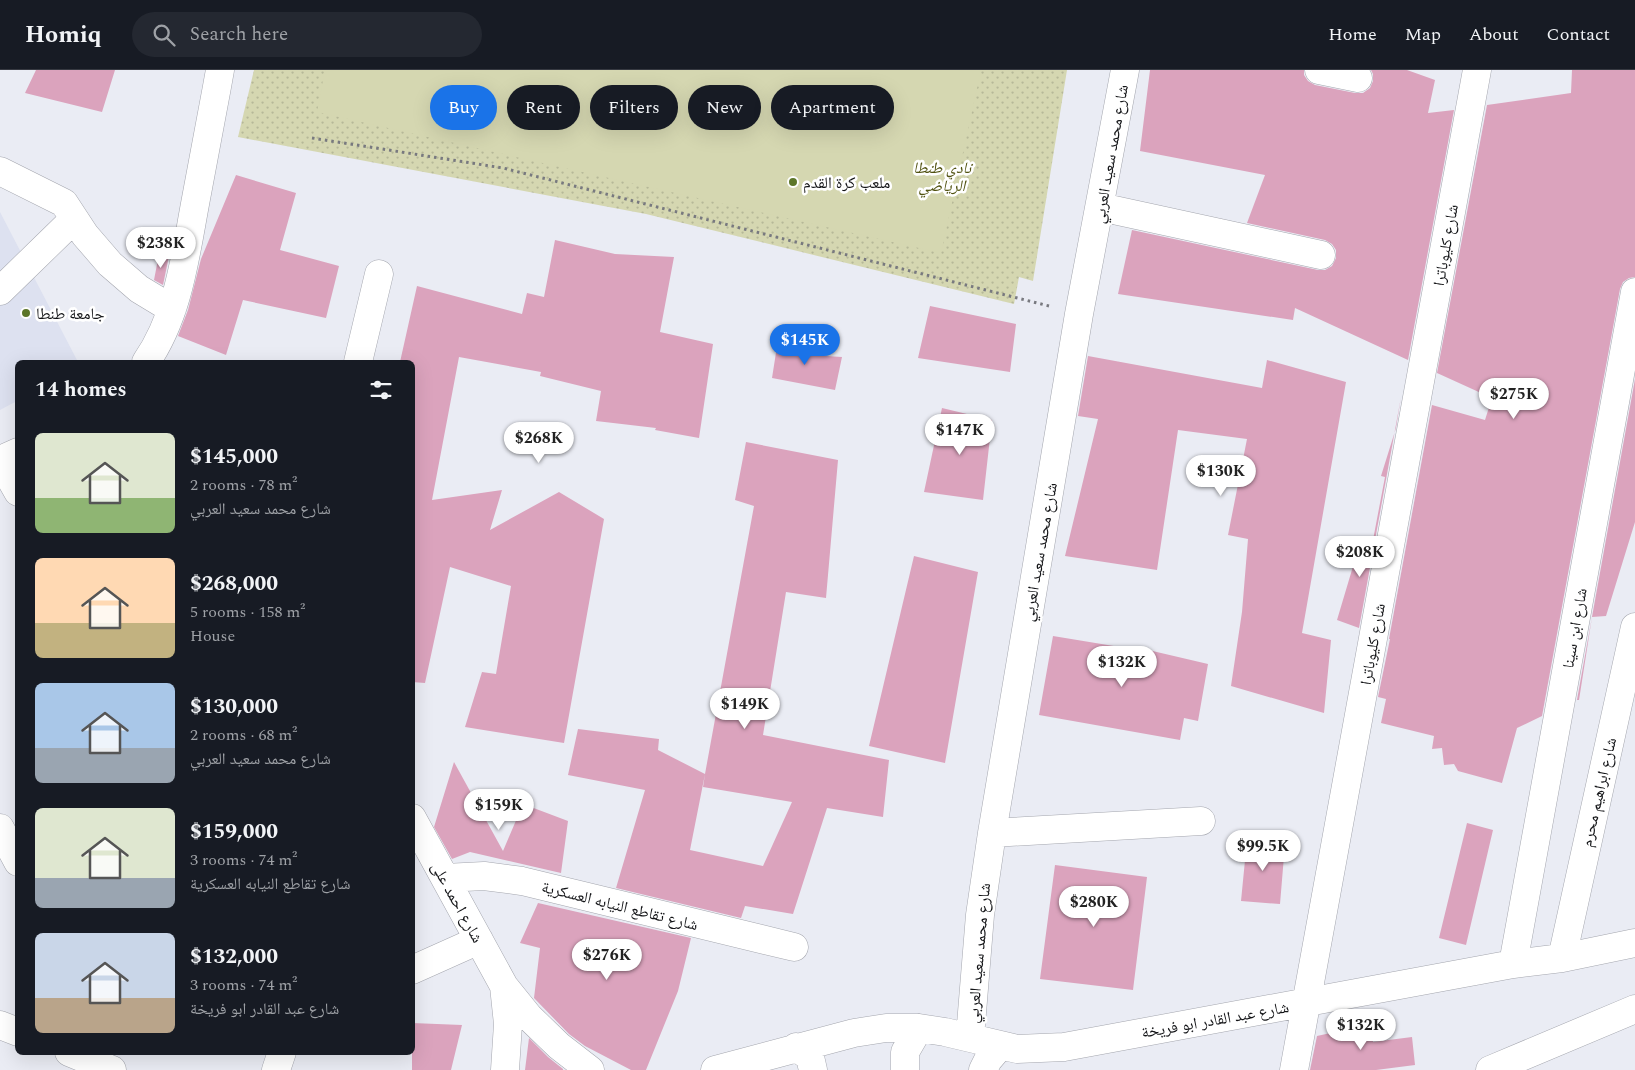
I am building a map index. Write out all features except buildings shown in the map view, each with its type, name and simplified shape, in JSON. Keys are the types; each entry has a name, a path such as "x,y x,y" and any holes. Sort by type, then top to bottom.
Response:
{"street":[{"path":"155,358 183,270 220,70"},
{"name":"شارع محمد سعيد العربي","path":"970,1037 977,945 992,833 1079,314 1125,70"},
{"path":"1320,70 1358,78"},
{"name":"شارع كليوباترا","path":"1294,1070 1477,70"},
{"path":"0,171 64,203 84,235 110,264 139,289 172,309"},
{"path":"1100,207 1321,255"},
{"path":"0,291 74,218"},
{"path":"358,360 379,274"},
{"name":"شارع ابن سينا","path":"1513,964 1635,292"},
{"path":"15,453 0,460 15,487"},
{"name":"شارع ابراهيم محرم","path":"1562,958 1635,627"},
{"path":"992,833 1201,821"},
{"name":"شارع احمد على","path":"415,823 504,986 529,1018 559,1046 590,1070"},
{"path":"0,828 15,856"},
{"name":"شارع تقاطع النيابه العسكرية","path":"445,878 503,877 794,947"},
{"path":"415,969 479,940"},
{"name":"شارع عبد القادر ابو فريخة","path":"715,1070 796,1047 854,1033 886,1028 919,1028 945,1032 1018,1049 1064,1047 1513,964 1562,958 1635,943"},
{"name":"شارع احمد على","path":"504,986 508,1024 505,1070"},
{"path":"1490,1070 1539,1060 1635,1008"},
{"path":"0,1025 15,1031"},
{"path":"904,1070 905,1052 919,1028"},
{"path":"983,1070 988,1060 1000,1046"},
{"path":"796,1047 810,1057 813,1070"},
{"path":"76,1055 112,1070"},
{"path":"118,1055 126,1070"},
{"path":"276,1070 281,1055"}],"path":[{"path":"312,138 503,168 1079,314"}],"shaded area":[{"name":"جامعة طنطا","path":"0,212 77,360 15,360 15,402 0,410"}],"green space":[{"name":"نادي طنطا الرياضي","path":"254,70 1067,70 1033,281 1019,277 1014,304 646,214 238,137"},
{"name":"ملعب كرة القدم","path":"325,70 981,70 941,253 317,112"}],"place":[{"name":"ملعب كرة القدم","path":"793,182"},
{"name":"جامعة طنطا","path":"26,313"}]}
